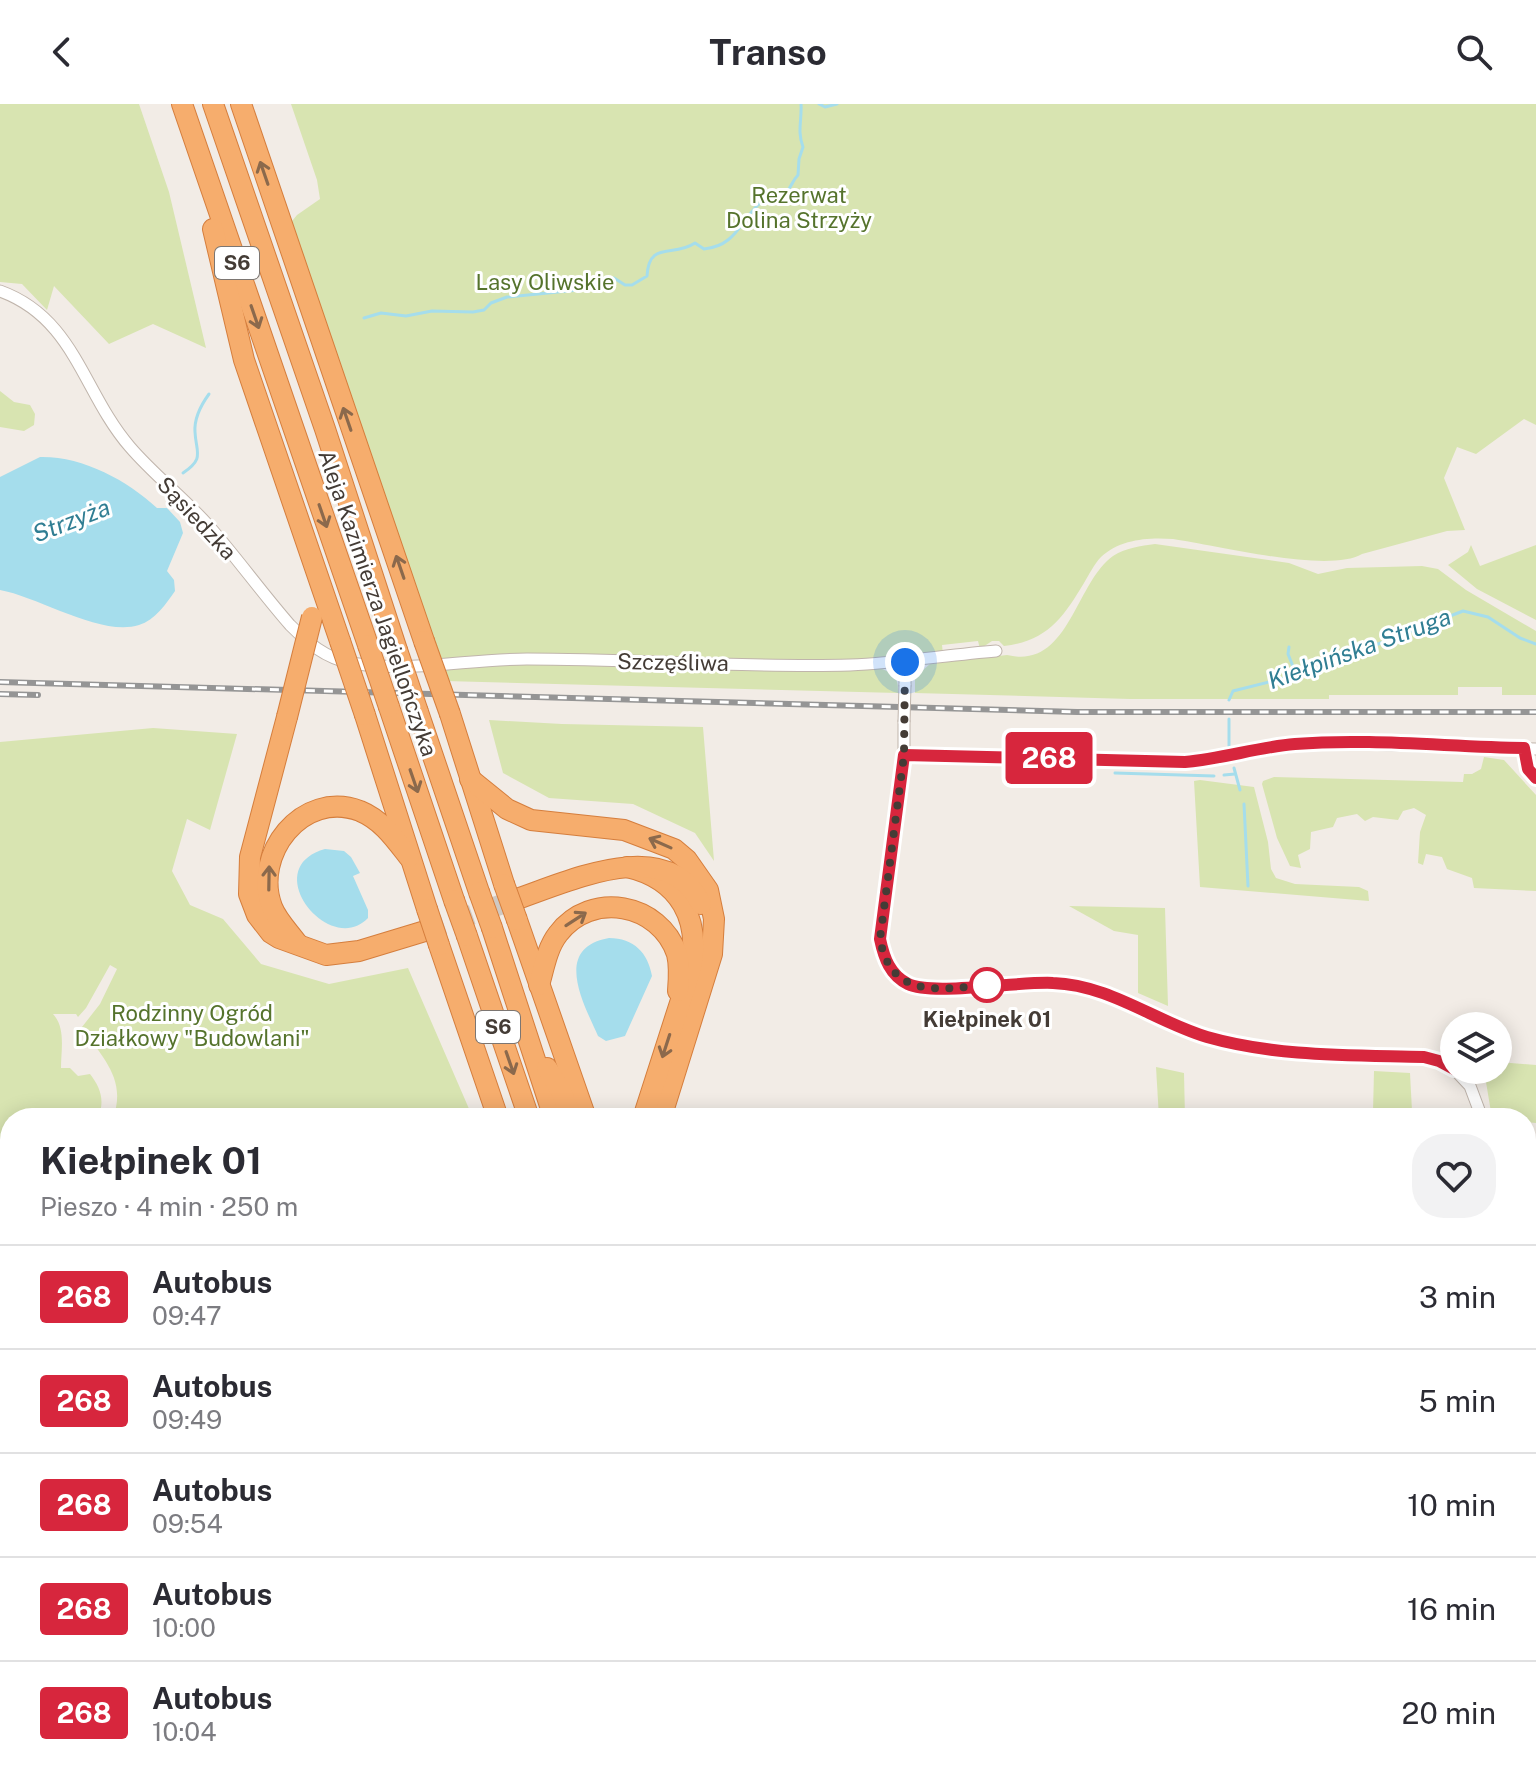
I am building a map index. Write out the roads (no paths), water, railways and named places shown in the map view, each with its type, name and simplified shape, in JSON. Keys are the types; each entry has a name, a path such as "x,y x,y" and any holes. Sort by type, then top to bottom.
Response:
{"highway":[{"name":"Aleja Kazimierza Jagiellończyka","path":"213,104 325,429 551,1108"},
{"path":"241,104 582,1108"},
{"name":"Aleja Kazimierza Jagiellończyka","path":"183,107 526,1108"},
{"path":"183,107 244,360 365,715 427,909 432,938 494,1108"},
{"path":"319,582 250,857 248,883 252,904 264,925 279,938 326,955 432,938"},
{"path":"470,779 507,809 531,820 624,830 674,849 687,860 708,890 714,919 712,954 664,1108"},
{"path":"300,946 277,917 268,885 272,855 291,826 323,810 352,809 387,829 409,857"},
{"path":"513,901 584,876 627,867 668,871 687,883 702,906 712,954"},
{"path":"627,867 663,882 677,895 694,932 694,958 646,1108"},
{"path":"539,985 549,949 566,925 592,910 620,907 647,916 668,938 676,954 681,1002"},
{"path":"529,1037 568,1108"}],"street":[{"name":"Sąsiedzka","path":"0,291 20,299 47,320 71,349 107,419 131,449 207,524 304,639 332,658 354,663 442,666"},
{"name":"Szczęśliwa","path":"442,666 496,659 826,665 905,662 996,651"},
{"path":"905,662 904,755 880,939 891,971 906,983 929,989 1029,982 1080,985 1205,1036 1241,1045 1284,1052 1424,1057 1440,1062"},
{"path":"904,755 1185,762 1291,745 1325,743 1536,749"},
{"path":"1468,1084 1478,1108"}],"water":[{"path":"40,457 88,465 118,479 157,508 167,508 180,522 183,533 167,571 174,580 175,591 150,619 139,625 107,626 0,590 0,477"},
{"path":"325,849 344,851 360,873 353,876 368,910 368,918 352,927 336,927 320,919 307,906 299,890 298,873 306,859"},
{"path":"609,938 626,941 638,948 647,960 652,976 625,1036 606,1041 598,1036 580,994 577,965 581,953 592,944"}],"waterway":[{"name":"Strzyża","path":"364,318 381,313 406,316 432,311 473,312 484,310 491,303 507,297 578,290 614,278 625,285 632,285 647,276 652,258 657,254 695,243 704,249 715,247 730,238 759,204 783,196 798,175 803,147 801,104"},
{"name":"Strzyża","path":"819,104 825,107 837,104"},
{"name":"Strzyża","path":"183,473 197,459 196,422 209,394"},
{"name":"Kiełpińska Struga","path":"1229,700 1233,691 1301,674 1463,611 1488,617 1520,638 1536,644"},
{"path":"1289,647 1288,654 1296,674"},
{"path":"1229,719 1229,746"},
{"path":"1234,768 1240,790"},
{"path":"1115,773 1214,776"},
{"path":"1224,775 1235,774"},
{"path":"1244,804 1248,886"}],"tunnel":[{"path":"425,931 517,899"}],"railway":[{"path":"0,682 1077,712 1536,712"},
{"path":"0,694 38,695"}],"place":[{"name":"Kiełpinek 01","path":"987,985"}],"park label":[{"name":"Rezerwat Dolina Strzyży","path":"799,208"},
{"name":"Lasy Oliwskie","path":"545,282"},
{"name":"Rodzinny Ogród Działkowy \"Budowlani\"","path":"192,1026"}]}
